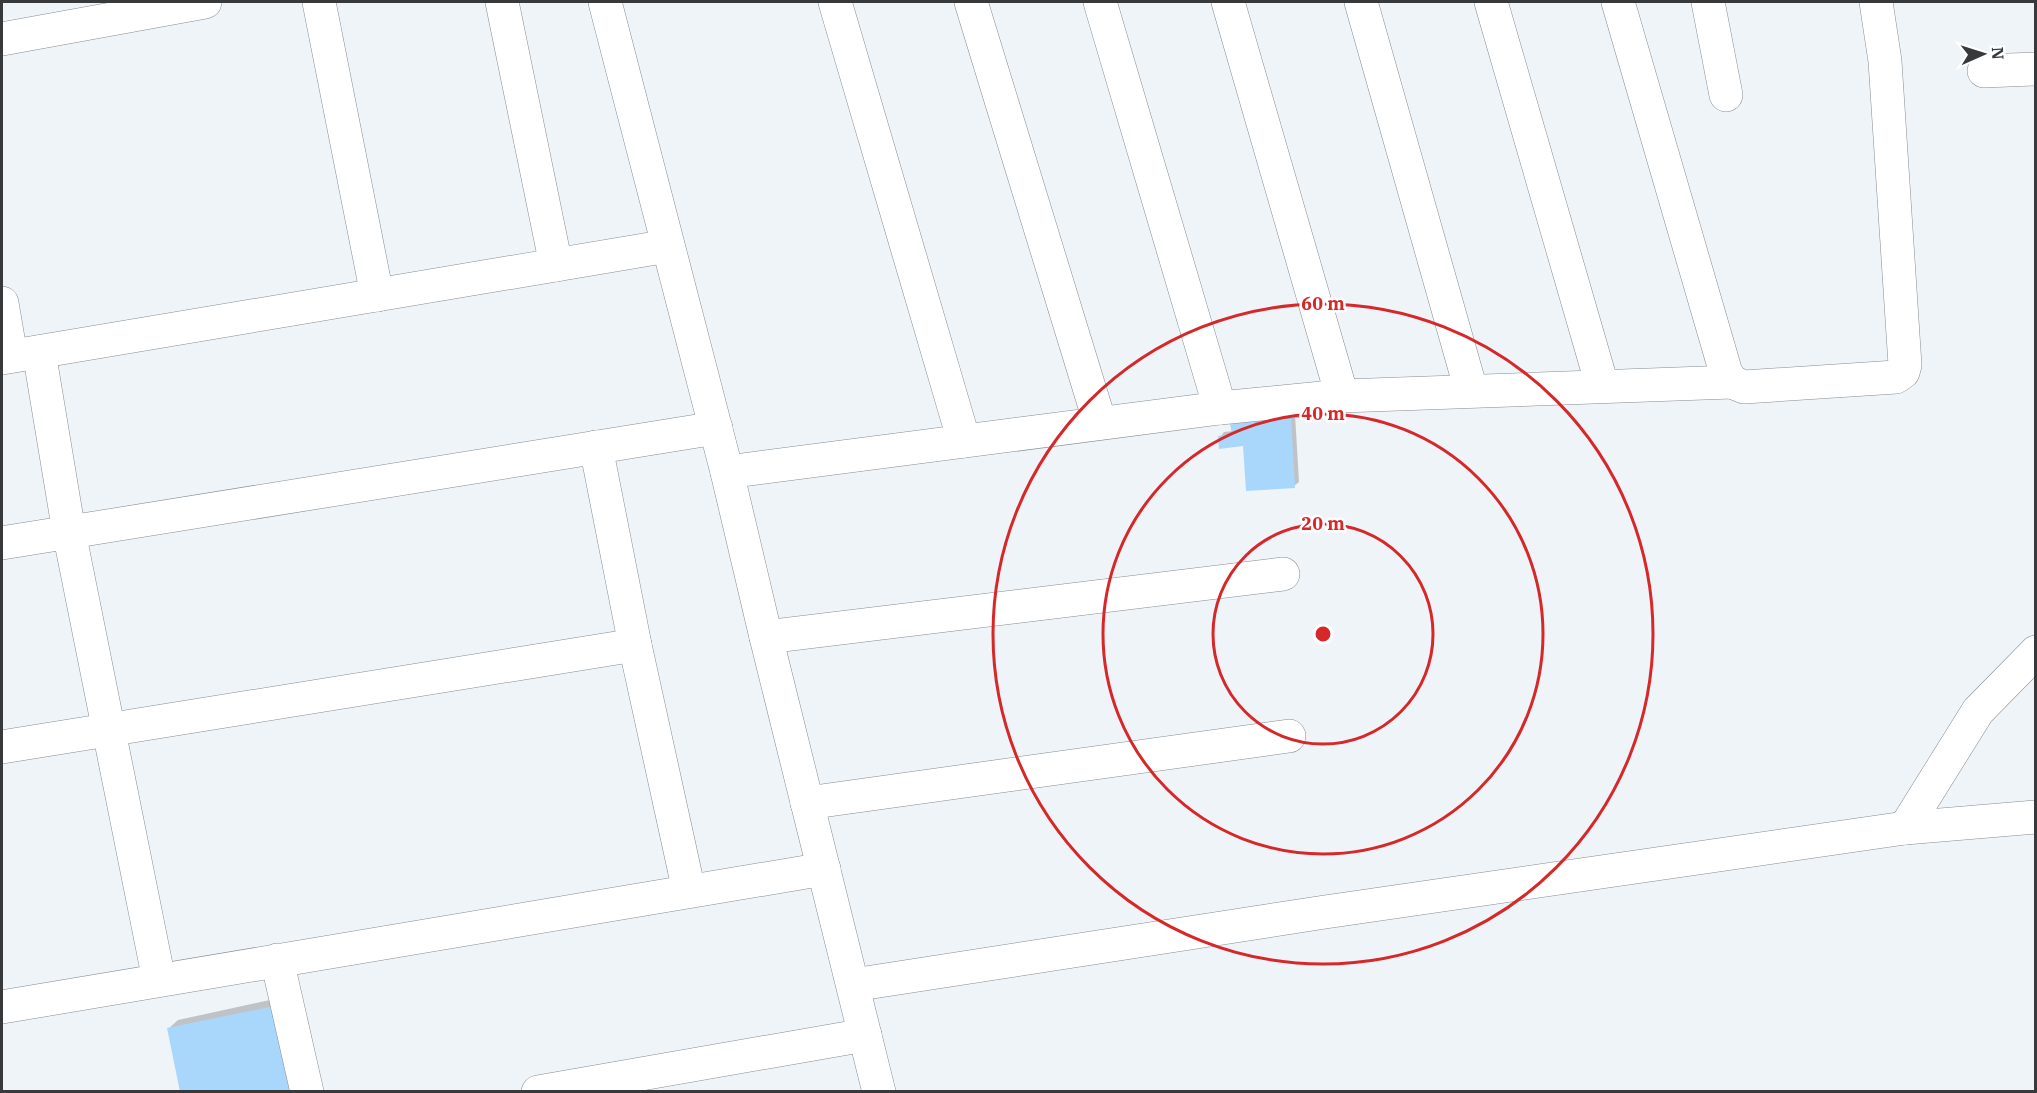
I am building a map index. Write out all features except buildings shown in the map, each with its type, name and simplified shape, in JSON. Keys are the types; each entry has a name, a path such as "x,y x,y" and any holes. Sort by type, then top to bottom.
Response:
{"street":[{"path":"2,39 205,2"},
{"path":"319,2 377,295"},
{"path":"502,2 556,265"},
{"path":"605,2 716,428 879,1092"},
{"path":"835,2 964,441"},
{"path":"971,2 1100,423"},
{"path":"1100,2 1220,408"},
{"path":"1228,2 1342,396"},
{"path":"1361,2 1471,390"},
{"path":"1491,2 1602,385"},
{"path":"1618,2 1726,373 1732,382"},
{"path":"1708,2 1726,95"},
{"path":"727,472 1220,408 1342,396 1732,382 1744,387 1896,376 1903,372 1905,365 1886,73 1876,2"},
{"path":"1984,71 2036,69"},
{"path":"17,355 668,246"},
{"path":"2,303 69,532 159,980"},
{"path":"2,543 716,428"},
{"path":"596,447 635,645 689,891"},
{"path":"766,637 1283,574"},
{"path":"2,747 635,645"},
{"path":"1905,828 1978,711 2036,652"},
{"path":"807,803 1289,736"},
{"path":"853,985 1324,912 1905,828 2036,817"},
{"path":"2,1007 824,869"},
{"path":"277,960 307,1092"},
{"path":"538,1092 865,1035"}]}
